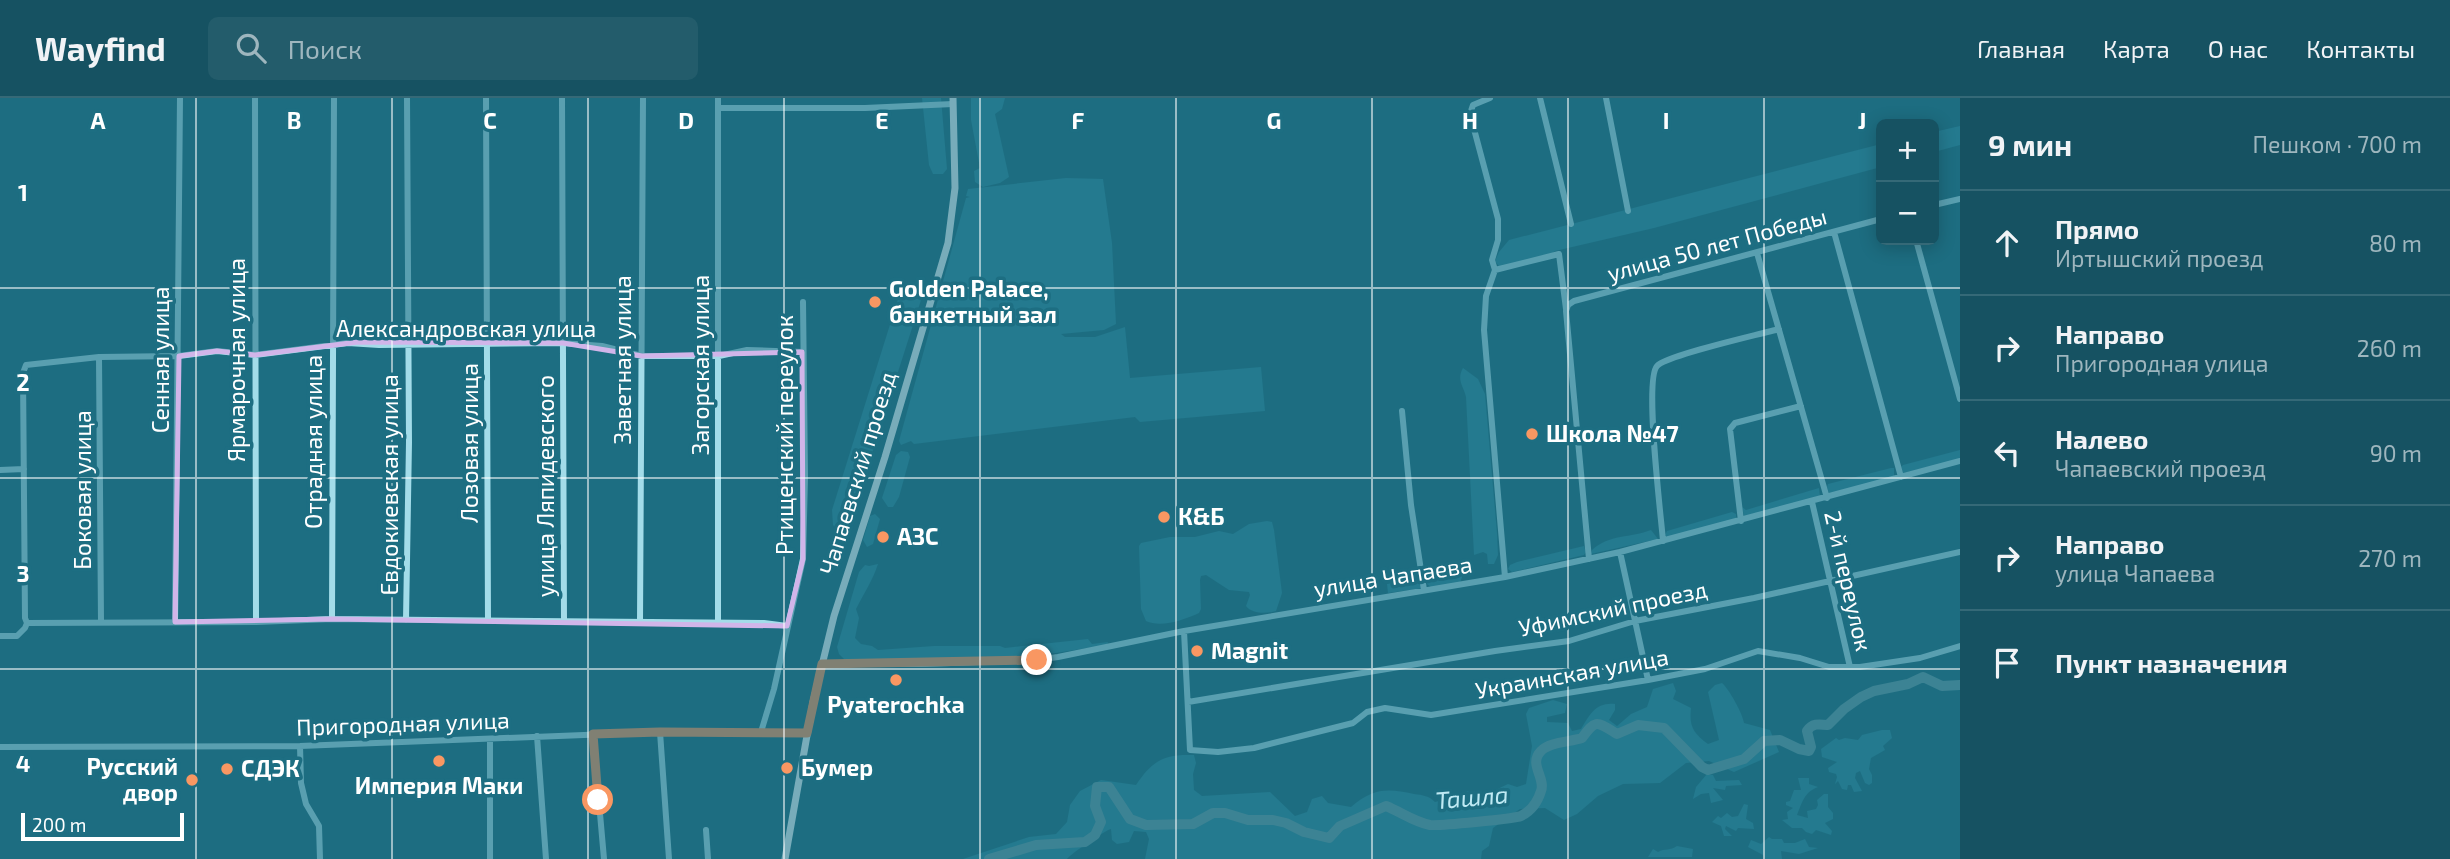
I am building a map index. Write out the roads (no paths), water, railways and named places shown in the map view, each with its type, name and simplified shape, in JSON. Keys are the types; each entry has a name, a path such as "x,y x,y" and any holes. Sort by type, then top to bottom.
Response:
{"main road":[{"name":"Чапаевский проезд","path":"785,859 822,664 843,586 885,457 948,243 955,188 953,101"}],"street":[{"name":"Сенная улица","path":"175,622 180,98"},
{"name":"Ярмарочная улица","path":"255,98 256,622"},
{"name":"Отрадная улица","path":"332,619 334,98"},
{"name":"Евдокиевская улица","path":"406,620 409,442 407,98"},
{"name":"Лозовая улица","path":"486,98 488,621"},
{"name":"улица Ляпидевского","path":"562,98 564,621"},
{"name":"Заветная улица","path":"640,622 643,98"},
{"name":"Загорская улица","path":"718,98 718,622"},
{"path":"799,98 800,108"},
{"path":"871,98 874,107"},
{"path":"1490,98 1473,105 1471,114 1498,219 1498,240 1493,260 1495,270"},
{"path":"1540,98 1571,224"},
{"path":"1606,98 1628,211"},
{"path":"718,108 874,107 953,101"},
{"path":"1939,204 1960,198"},
{"name":"улица 50 лет Победы","path":"1566,311 1568,305 1574,301 1876,220"},
{"path":"1834,232 1901,477"},
{"path":"1917,245 1960,399"},
{"path":"1757,253 1828,498"},
{"path":"1505,576 1484,330 1486,296 1495,270 1559,254 1589,559"},
{"name":"Ртищенский переулок","path":"761,732 774,689 803,559 803,302"},
{"path":"1663,541 1651,397 1653,372 1657,366 1675,357 1779,329"},
{"name":"Александровская улица","path":"24,469 23,373 26,365 99,358 179,356 217,351 255,355 358,342 408,345 564,343 602,346 642,356 719,356 747,350 802,352"},
{"name":"Боковая улица","path":"99,358 101,622"},
{"path":"1741,521 1731,429 1735,423 1801,406"},
{"path":"1402,411 1411,505 1424,590"},
{"name":"улица Чапаева","path":"822,664 1037,660 1589,559 1960,461"},
{"path":"0,470 24,469 27,622 17,636 0,636"},
{"name":"2-й переулок","path":"1812,502 1850,667"},
{"path":"1620,552 1648,680"},
{"name":"Уфимский проезд","path":"1188,702 1569,641 1635,621 1754,598 1960,552"},
{"path":"27,622 256,622 332,619 718,622 788,626"},
{"path":"1184,631 1188,702"},
{"name":"Украинская улица","path":"1188,702 1190,750 1218,752 1254,748 1353,723 1367,712 1385,708 1431,715 1648,680 1705,668 1758,652 1800,658 1829,667 1850,667 1920,658 1960,646"},
{"path":"660,732 669,859"},
{"name":"Пригородная улица","path":"0,747 300,746 660,732 807,733"},
{"path":"593,734 604,859"},
{"path":"537,736 546,859"},
{"path":"490,739 490,859"},
{"path":"300,746 301,783 306,804 318,826 320,859"},
{"path":"706,830 708,859"}],"waterway":[{"name":"Ташла","path":"989,859 1036,845 1085,842 1095,835 1101,822 1095,806 1097,787 1109,787 1130,819 1146,825 1193,824 1213,813 1225,813 1248,820 1286,823 1304,832 1329,838 1340,826 1386,806 1430,825 1491,820 1521,816 1528,811 1536,802 1542,786 1537,756 1554,744 1582,738 1597,724 1617,734 1638,725 1664,728 1708,770 1744,759 1764,741 1780,740 1809,751 1809,728 1828,725 1844,709 1874,691 1908,684 1923,677 1942,686 1960,685"}],"place":[{"name":"Golden Palace, банкетный зал","path":"875,302"},
{"name":"Школа №47","path":"1532,434"},
{"name":"К&Б","path":"1164,517"},
{"name":"АЗС","path":"883,537"},
{"name":"Magnit","path":"1197,651"},
{"name":"Pyaterochka","path":"896,680"},
{"name":"Империя Маки","path":"439,761"},
{"name":"Бумер","path":"787,768"},
{"name":"СДЭК","path":"227,769"},
{"name":"Русский двор","path":"192,780"}]}
